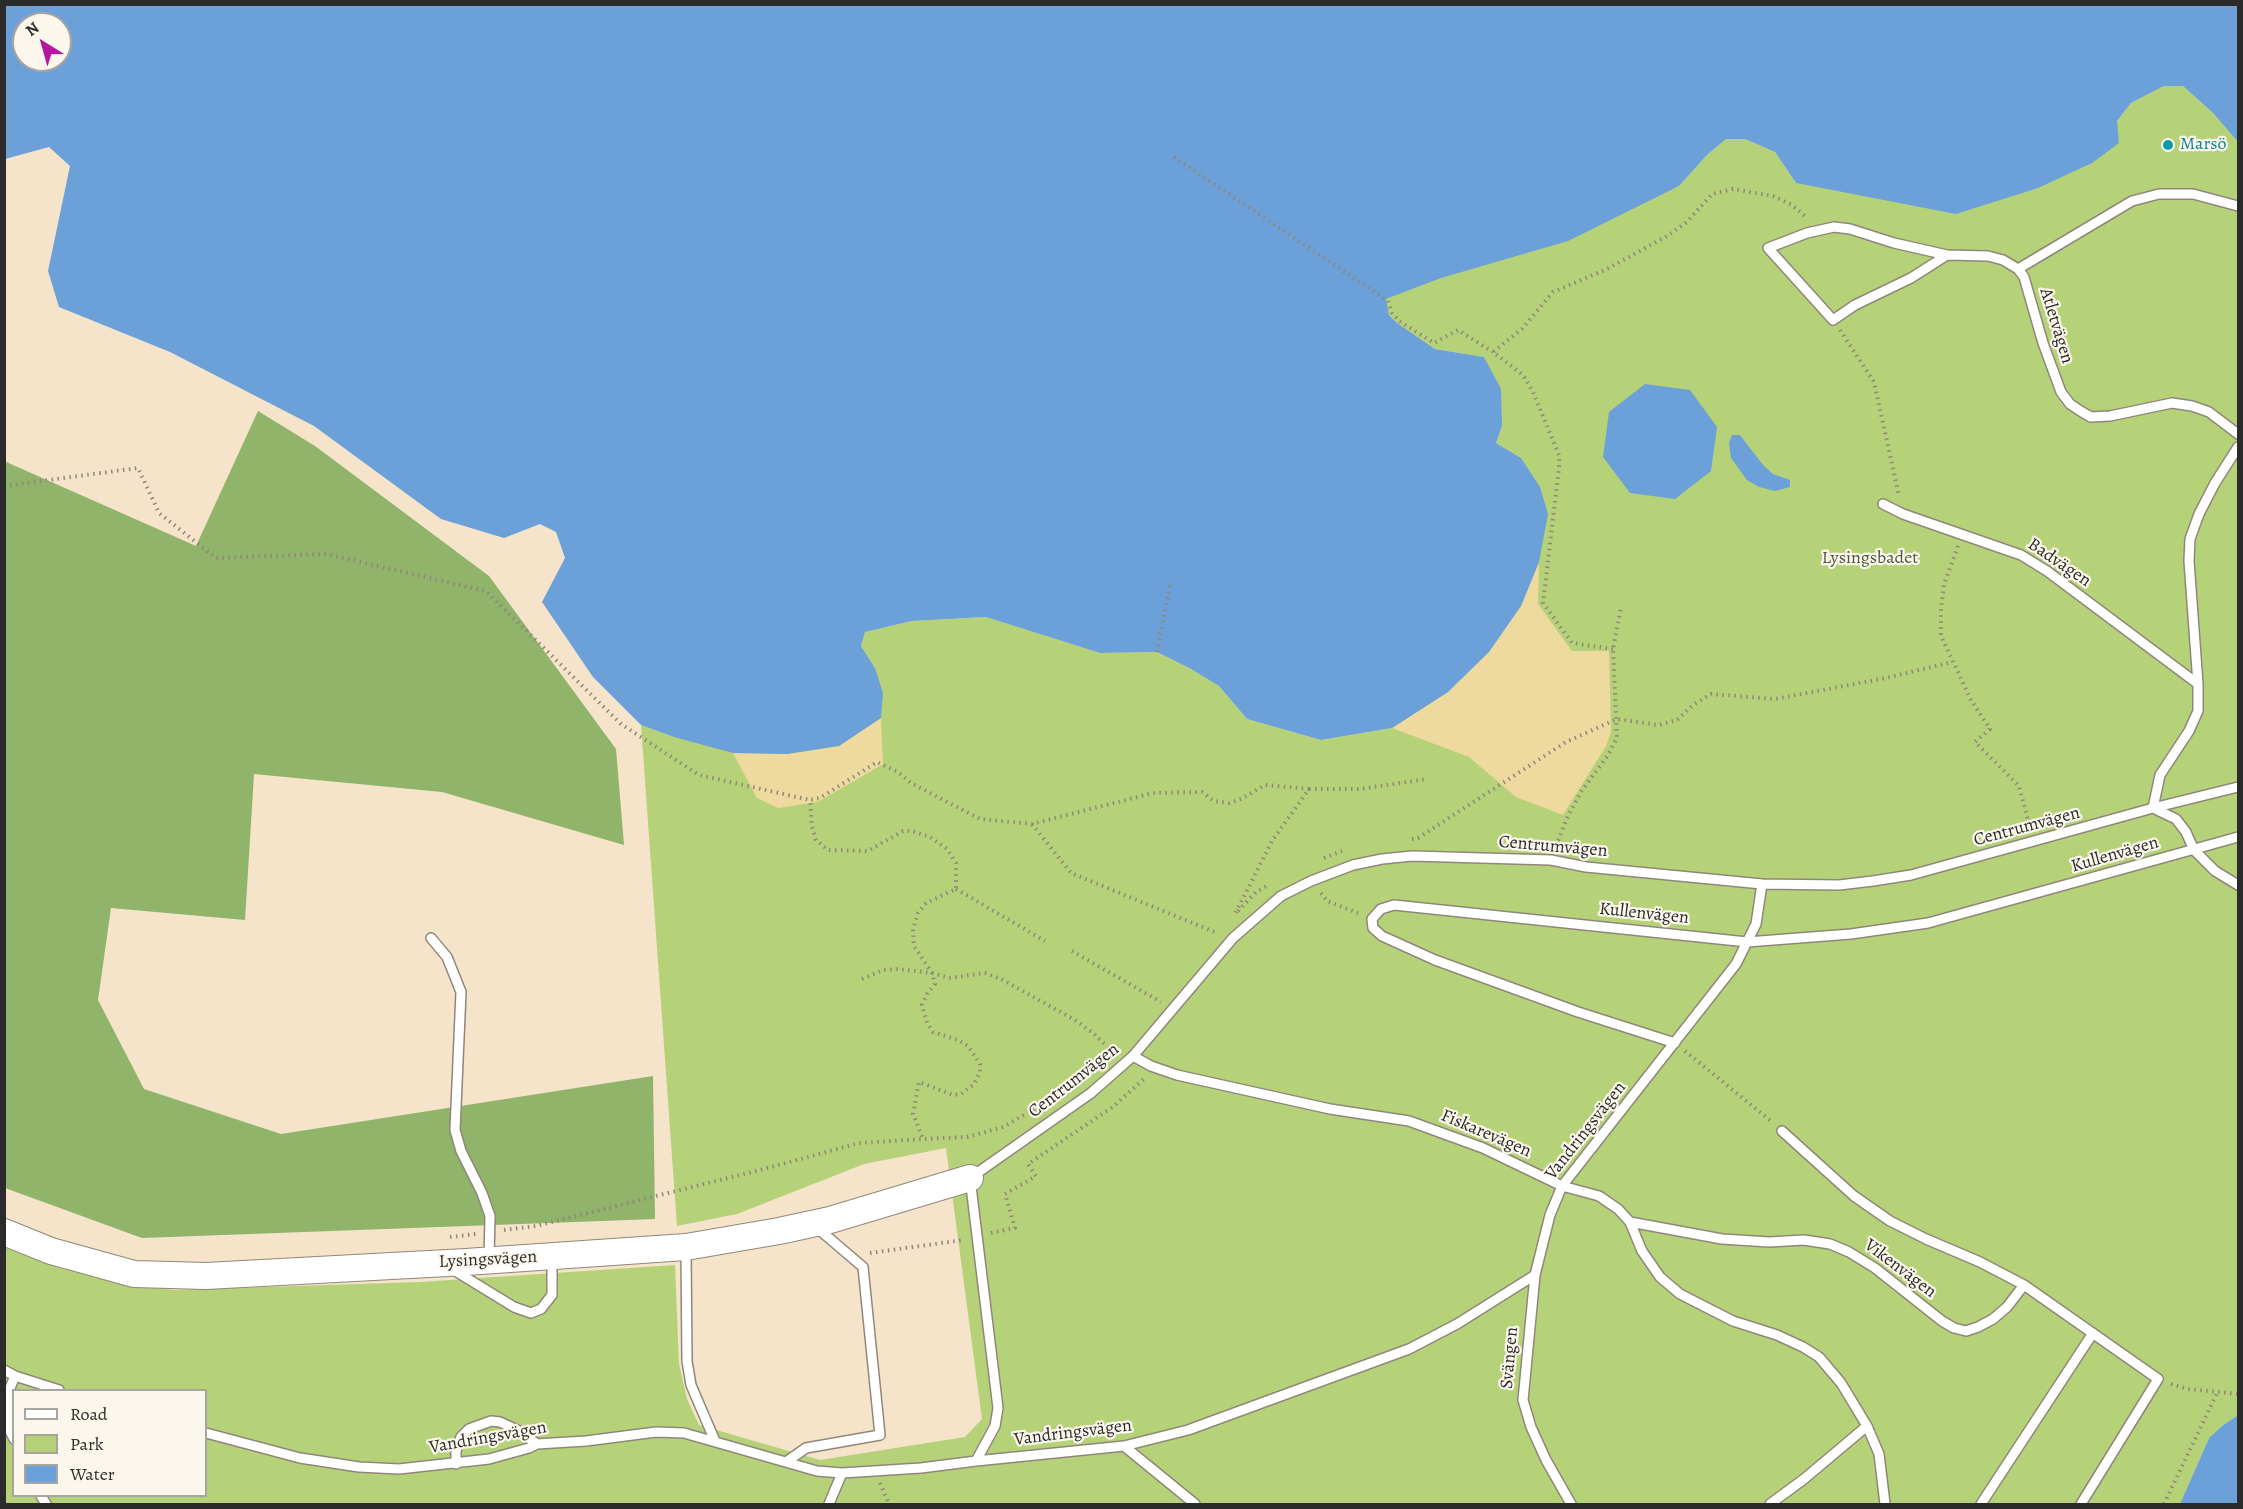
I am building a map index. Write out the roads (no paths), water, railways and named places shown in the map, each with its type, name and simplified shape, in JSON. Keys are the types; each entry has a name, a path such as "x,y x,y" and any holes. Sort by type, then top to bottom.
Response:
{"street":[{"name":"Lysingsvägen","path":"4,1232 51,1251 134,1274 206,1276 442,1251 489,1260 686,1247 812,1224 970,1178"}],"lane":[{"path":"1947,255 1911,278 1855,305 1833,320 1768,248 1807,233 1834,227 1850,229 1894,243 1947,255 1988,256 2003,260 2018,269 2132,201 2159,194 2193,194 2238,206"},
{"name":"Atletvägen","path":"2018,269 2024,277 2043,343 2061,392 2070,404 2091,417 2110,416 2172,403 2192,406 2209,412 2238,434"},
{"path":"2238,447 2215,483 2199,514 2190,539 2188,561 2199,684 2198,711 2189,731 2160,775 2153,808 2176,819 2186,832 2194,850 2215,871 2238,885"},
{"name":"Badvägen","path":"1883,504 1903,514 2021,555 2047,571 2199,684"},
{"name":"Centrumvägen","path":"970,1178 1091,1093 1133,1056 1233,938 1281,896 1311,880 1353,865 1412,856 1551,860 1586,867 1762,884 1839,885 1911,875 2153,808 2238,787"},
{"name":"Kullenvägen","path":"1675,1043 1578,1012 1435,960 1382,936 1373,928 1372,919 1381,909 1394,905 1747,942 1851,934 1928,923 2238,837"},
{"name":"Vandringsvägen","path":"207,1433 300,1458 358,1467 399,1468 456,1464 511,1454 537,1444 586,1441 656,1432 684,1433 817,1471 842,1473 921,1468 1124,1446 1188,1430 1409,1349 1457,1324 1535,1275 1550,1215 1562,1186 1736,964 1756,924 1762,884"},
{"path":"431,938 447,957 461,992 455,1130 461,1151 482,1193 490,1216 489,1260"},
{"name":"Fiskarevägen","path":"1133,1056 1151,1066 1177,1075 1330,1109 1409,1121 1483,1148 1562,1186 1599,1196 1618,1209 1630,1222 1642,1251 1660,1277 1680,1294 1733,1321 1777,1335 1819,1357 1841,1383 1867,1426 1879,1454 1885,1504"},
{"name":"Vikenvägen","path":"1782,1131 1854,1196 1890,1221 2024,1285 2158,1379 2081,1504"},
{"path":"970,1178 998,1408 995,1426 976,1461"},
{"name":"Vikenvägen","path":"1630,1222 1722,1239 1769,1242 1804,1240 1830,1244 1875,1268 1942,1321 1965,1331 1993,1319 2007,1307 2024,1285"},
{"path":"786,1462 806,1448 880,1436 863,1267 812,1224"},
{"path":"686,1247 687,1360 691,1385 715,1441"},
{"path":"442,1251 514,1307 531,1313 541,1310 552,1295 552,1256"},
{"name":"Svängen","path":"1535,1275 1523,1400 1530,1427 1571,1504"},
{"path":"1981,1504 2093,1333"},
{"path":"4,1370 15,1376 56,1389"},
{"path":"12,1435 9,1429 8,1403 10,1388 15,1376"},
{"path":"456,1464 456,1451 461,1437 469,1429 491,1421 500,1422 517,1430 537,1444"},
{"path":"1770,1504 1804,1479 1867,1426"},
{"path":"1124,1446 1195,1504"},
{"path":"829,1504 842,1473"}],"water":[{"path":"5,4 2238,5 2238,142 2213,113 2183,86 2164,86 2131,103 2117,121 2119,143 2092,163 2038,188 1956,214 1796,183 1775,152 1745,139 1726,139 1707,155 1679,186 1568,241 1441,278 1386,299 1389,315 1435,349 1484,357 1501,389 1502,426 1496,443 1521,458 1540,487 1548,514 1539,562 1521,606 1489,652 1448,692 1392,728 1321,740 1247,719 1219,686 1157,652 1100,653 986,617 912,621 865,632 861,646 875,668 883,693 881,718 839,746 787,754 733,753 674,737 641,725 593,677 542,602 565,558 556,532 540,524 504,538 441,519 314,426 170,352 59,307 48,271 70,166 49,147 5,159"},
{"path":"1645,384 1690,390 1717,427 1711,471 1675,499 1630,493 1603,457 1609,412"},
{"path":"1732,435 1740,435 1763,465 1773,474 1790,480 1790,487 1775,491 1759,487 1747,480 1731,458 1729,443"},
{"path":"2238,1415 2238,1504 2180,1504 2209,1438"}],"place":[{"name":"Marsö","path":"2168,145"}],"park label":[{"name":"Lysingsbadet","path":"1870,559"}]}
